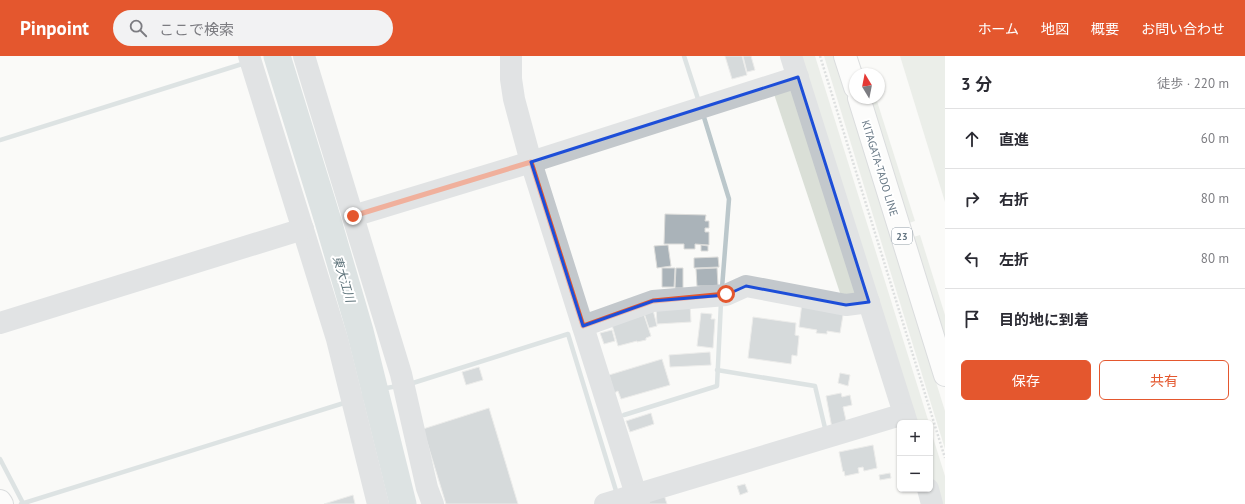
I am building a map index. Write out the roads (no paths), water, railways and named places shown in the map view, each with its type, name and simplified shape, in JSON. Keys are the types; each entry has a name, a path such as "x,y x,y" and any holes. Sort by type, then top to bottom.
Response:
{"main road":[{"path":"845,56 849,68"},
{"name":"KITAGATA-TADO LINE","path":"861,104 945,375"}],"street":[{"path":"249,56 337,339 378,504"},
{"path":"304,56 401,374 427,488 433,504"},
{"path":"511,56 511,79 514,99 531,162 638,499"},
{"path":"605,504 638,499 906,418 791,56"},
{"path":"353,216 531,162 798,77"},
{"path":"0,323 303,229"},
{"path":"583,326 653,301 726,294 746,286 846,305 869,302"},
{"path":"929,492 932,504"}],"waterway":[{"name":"東大江川","path":"277,56 360,331 403,504"},
{"path":"684,56 699,102"},
{"path":"0,140 242,64"},
{"path":"703,114 729,199 722,288"},
{"path":"624,415 717,386 721,302"},
{"path":"413,383 568,334 617,494"},
{"path":"717,370 815,386 825,428"},
{"path":"375,390 398,386"},
{"path":"358,399 376,393"},
{"path":"21,504 344,403"},
{"path":"0,459 23,503"}]}
